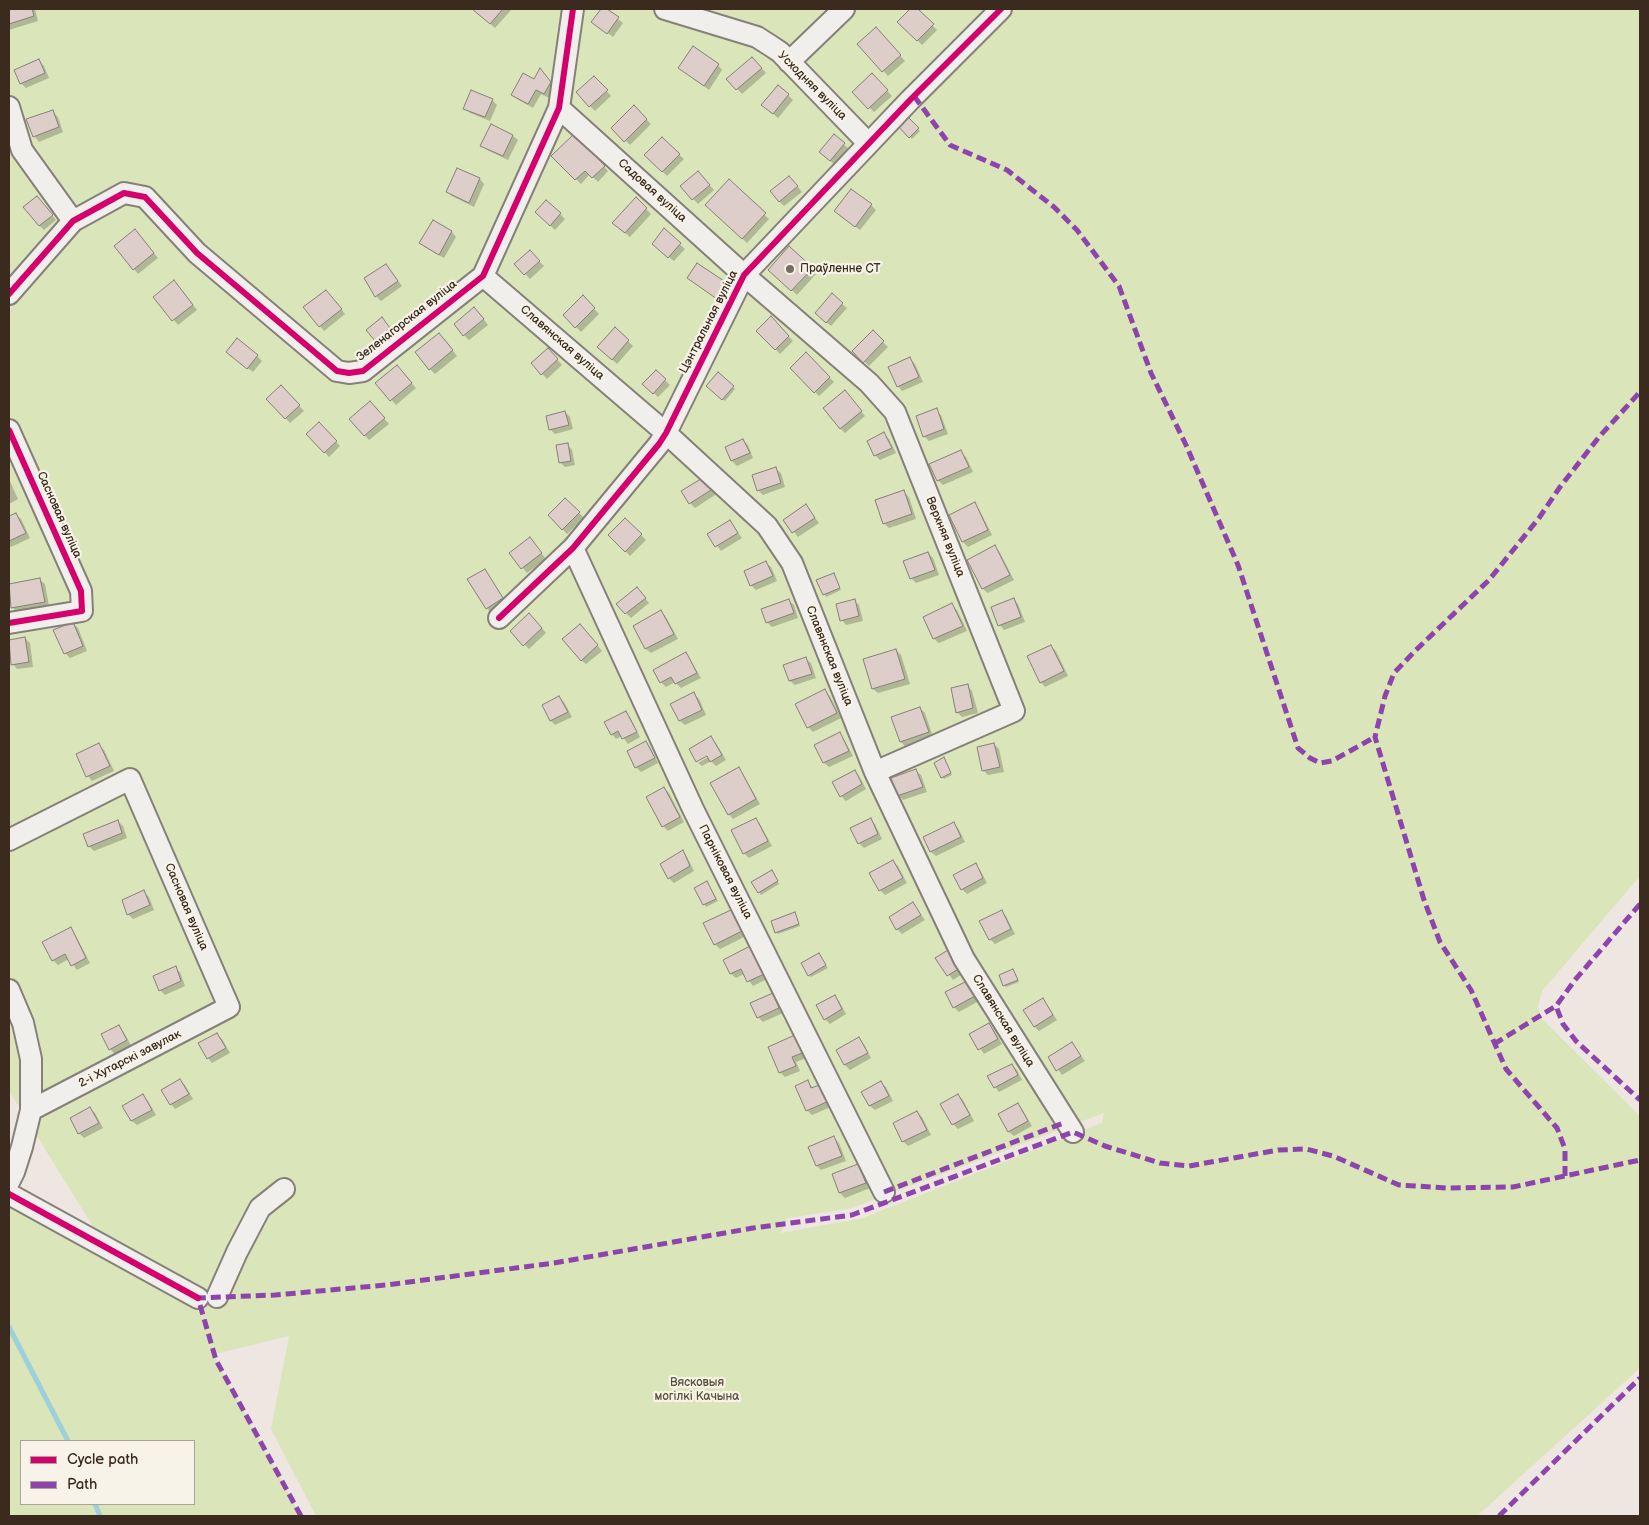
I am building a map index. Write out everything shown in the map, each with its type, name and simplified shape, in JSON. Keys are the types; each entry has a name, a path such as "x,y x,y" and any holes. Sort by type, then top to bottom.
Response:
{"street":[{"name":"Зеленагорская вуліца","path":"73,222 124,193 145,197 197,253 337,371 349,373 363,372 483,276 559,108 573,9"},
{"name":"Усходняя вуліца","path":"665,9 757,37 780,52 868,143"},
{"path":"789,62 844,9"},
{"name":"Цэнтральная вуліца","path":"499,618 572,548 666,433 744,275 868,143 1001,9"},
{"path":"9,107 12,133 73,222 9,294"},
{"name":"Садовая вуліца","path":"559,108 744,275"},
{"name":"Верхняя вуліца","path":"744,275 869,383 895,412 1014,711 875,772"},
{"name":"Славянская вуліца","path":"483,276 666,433 767,526 792,563 875,772 964,959 1069,1127"},
{"name":"Сасновая вуліца","path":"9,430 81,592 82,610 9,623"},
{"name":"Парніковая вуліца","path":"572,548 693,809 884,1192"},
{"name":"Сасновая вуліца","path":"9,840 130,780 229,1007"},
{"path":"9,990 23,1023 31,1059 30,1110 22,1147 9,1182"},
{"name":"2-і Хутарскі завулак","path":"30,1110 229,1007"},
{"path":"9,1194 208,1298 237,1252 260,1208 284,1189"}],"green space":[{"name":"Вясковыя могілкі Качына","path":"9,9 1640,9 1640,876 1542,991 1538,1006 1541,1018 1640,1116 1640,1368 1477,1516 316,1516 271,1429 289,1336 215,1354 216,1360 301,1516 9,1516 9,1194 105,1246 9,1091","holes":["1104,1113 1102,1123 863,1218 781,1233 788,1218 852,1208"]}],"building":[{"path":"9,9 32,9 34,16 9,24"},
{"path":"472,9 503,9 490,24"},
{"path":"601,9 607,9 619,17 607,34 591,22"},
{"path":"910,9 918,9 934,24 917,41 897,22"},
{"path":"876,27 901,55 882,72 857,44"},
{"path":"693,46 719,64 704,86 678,68"},
{"path":"752,57 762,68 736,90 726,79"},
{"path":"39,59 45,73 20,84 14,70"},
{"path":"540,68 551,82 544,94 536,90 528,104 511,95 523,73 534,79"},
{"path":"872,73 888,90 868,109 852,92"},
{"path":"594,76 608,90 589,107 576,92"},
{"path":"778,85 789,94 773,114 761,105"},
{"path":"471,90 493,99 485,117 463,109"},
{"path":"634,105 647,119 624,142 611,128"},
{"path":"53,110 59,127 33,137 26,119"},
{"path":"905,114 919,128 909,138 895,123"},
{"path":"491,124 513,135 503,156 480,146"},
{"path":"574,134 605,166 592,178 585,171 575,180 551,156"},
{"path":"834,134 845,143 830,161 819,152"},
{"path":"662,137 680,154 662,172 644,155"},
{"path":"457,168 480,178 469,203 446,192"},
{"path":"698,171 710,185 692,200 680,186"},
{"path":"789,176 798,186 779,202 770,191"},
{"path":"729,179 766,213 742,239 705,205"},
{"path":"851,189 872,204 855,227 834,211"},
{"path":"37,196 53,215 39,226 23,207"},
{"path":"636,197 647,208 625,233 612,223"},
{"path":"546,200 561,213 550,226 535,212"},
{"path":"433,220 452,231 439,255 419,243"},
{"path":"664,228 681,243 668,258 652,244"},
{"path":"135,229 154,253 133,270 114,246"},
{"name":"Праўленне СТ","path":"789,246 813,268 791,291 768,270"},
{"path":"530,250 540,261 524,275 514,264"},
{"path":"697,263 727,283 717,299 687,278"},
{"path":"386,264 398,281 375,297 364,278"},
{"path":"174,280 193,305 172,321 153,297"},
{"path":"326,290 342,309 319,327 303,307"},
{"path":"832,293 843,303 826,323 815,313"},
{"path":"583,295 595,308 575,328 563,315"},
{"path":"474,307 484,319 463,336 454,324"},
{"path":"771,316 789,336 775,350 756,331"},
{"path":"382,317 390,328 375,341 366,330"},
{"path":"615,327 629,340 612,360 597,347"},
{"path":"873,330 884,341 863,363 852,351"},
{"path":"439,333 453,350 429,370 415,352"},
{"path":"237,338 258,355 247,369 226,352"},
{"path":"548,348 558,359 541,375 531,363"},
{"path":"806,352 830,377 814,393 790,368"},
{"path":"910,357 919,377 897,387 888,367"},
{"path":"397,365 412,383 390,401 375,383"},
{"path":"656,370 666,379 653,394 642,384"},
{"path":"718,372 734,386 722,400 706,386"},
{"path":"281,385 300,405 285,419 266,399"},
{"path":"845,390 862,411 840,429 823,408"},
{"path":"370,401 385,418 364,436 349,419"},
{"path":"937,408 944,429 923,437 916,416"},
{"path":"565,411 569,425 549,430 546,416"},
{"path":"319,422 337,441 324,453 306,434"},
{"path":"884,432 892,448 874,456 867,441"},
{"path":"743,439 750,453 731,461 725,447"},
{"path":"568,443 571,461 559,463 556,445"},
{"path":"961,450 969,467 937,481 929,464"},
{"path":"776,467 781,483 757,491 752,475"},
{"path":"704,477 711,490 689,504 681,491"},
{"path":"904,490 912,514 883,524 875,500"},
{"path":"565,498 580,512 562,530 548,515"},
{"path":"975,502 988,530 962,542 949,515"},
{"path":"806,504 815,518 792,533 783,520"},
{"path":"16,513 26,533 9,541 9,516"},
{"path":"625,518 642,534 625,552 608,535"},
{"path":"730,520 738,533 715,547 707,534"},
{"path":"530,537 542,553 521,569 509,553"},
{"path":"995,545 1010,575 982,589 967,560"},
{"path":"928,552 935,570 910,579 903,561"},
{"path":"766,561 773,576 750,586 744,571"},
{"path":"485,569 503,598 486,609 467,579"},
{"path":"834,573 840,588 823,595 816,580"},
{"path":"40,578 45,602 11,608 9,584"},
{"path":"637,587 646,598 625,614 616,604"},
{"path":"1014,598 1021,617 998,626 991,607"},
{"path":"789,599 794,613 766,623 761,609"},
{"path":"855,599 859,616 840,621 836,604"},
{"path":"952,603 963,626 933,639 923,617"},
{"path":"661,610 674,634 645,649 633,626"},
{"path":"529,613 542,628 523,646 510,631"},
{"path":"73,622 83,646 64,654 53,630"},
{"path":"580,624 598,645 581,661 562,639"},
{"path":"25,637 29,662 11,665 9,640"},
{"path":"1051,645 1064,671 1040,683 1027,656"},
{"path":"896,649 905,679 872,689 863,659"},
{"path":"686,652 697,673 675,684 671,677 660,683 653,670"},
{"path":"806,657 812,674 789,681 783,665"},
{"path":"968,684 973,708 956,713 951,688"},
{"path":"825,689 837,713 807,728 795,704"},
{"path":"694,692 702,710 679,721 670,704"},
{"path":"559,696 568,712 550,721 542,705"},
{"path":"920,707 929,732 900,742 891,717"},
{"path":"626,711 637,732 622,739 618,731 611,735 604,722"},
{"path":"840,732 849,751 823,763 814,745"},
{"path":"711,736 722,755 710,762 707,756 696,762 689,749"},
{"path":"646,741 655,758 635,768 627,751"},
{"path":"99,743 110,766 86,777 76,754"},
{"path":"994,743 1000,767 982,771 977,747"},
{"path":"944,757 951,773 941,778 934,763"},
{"path":"739,767 756,799 728,815 710,783"},
{"path":"916,769 923,787 897,796 891,778"},
{"path":"855,770 862,784 840,797 832,782"},
{"path":"664,787 680,817 662,827 646,797"},
{"path":"756,818 768,841 743,854 731,830"},
{"path":"871,818 878,834 858,844 850,828"},
{"path":"118,820 122,833 88,847 83,834"},
{"path":"954,822 961,837 930,852 923,837"},
{"path":"683,850 690,866 668,879 660,864"},
{"path":"893,860 903,878 879,891 869,873"},
{"path":"976,863 983,878 961,890 953,875"},
{"path":"772,870 778,881 758,893 751,882"},
{"path":"707,881 716,899 703,905 694,888"},
{"path":"144,890 150,905 127,915 122,900"},
{"path":"913,902 921,915 896,930 889,917"},
{"path":"731,910 742,931 714,945 703,923"},
{"path":"1002,910 1011,929 989,940 979,921"},
{"path":"795,912 799,924 775,933 771,921"},
{"path":"71,927 86,958 71,966 65,954 52,961 42,942"},
{"path":"750,946 764,974 747,982 741,969 730,974 723,960"},
{"path":"948,950 960,968 947,976 935,958"},
{"path":"819,953 826,965 808,976 801,963"},
{"path":"176,966 181,981 159,991 153,976"},
{"path":"1013,969 1018,980 1003,986 999,975"},
{"path":"967,981 975,996 953,1008 945,992"},
{"path":"773,993 779,1008 757,1018 750,1003"},
{"path":"835,995 842,1009 824,1020 816,1005"},
{"path":"1043,998 1053,1015 1034,1027 1023,1010"},
{"path":"989,1023 998,1039 978,1050 969,1034"},
{"path":"119,1025 127,1040 109,1050 101,1034"},
{"path":"217,1033 226,1048 207,1059 198,1043"},
{"path":"795,1035 802,1053 792,1057 796,1066 779,1073 768,1047"},
{"path":"859,1037 868,1053 844,1065 836,1050"},
{"path":"1072,1042 1081,1056 1056,1071 1048,1057"},
{"path":"1012,1064 1018,1075 994,1088 987,1076"},
{"path":"180,1079 189,1094 170,1105 161,1090"},
{"path":"808,1080 811,1088 822,1084 829,1101 806,1111 795,1086"},
{"path":"881,1081 889,1096 869,1106 861,1092"},
{"path":"143,1094 152,1110 131,1121 122,1106"},
{"path":"958,1094 970,1115 952,1125 940,1104"},
{"path":"1018,1103 1028,1121 1008,1132 998,1114"},
{"path":"90,1107 99,1123 78,1134 70,1118"},
{"path":"917,1111 927,1130 902,1142 893,1123"},
{"path":"834,1136 842,1156 816,1166 808,1147"},
{"path":"858,1164 866,1183 839,1193 832,1174"}],"waterway":[{"path":"9,1327 67,1440"},
{"path":"95,1505 100,1516"}],"marked path":[{"path":"914,96 950,145 1007,170 1054,207 1077,230 1119,286 1151,373 1186,445 1238,565 1298,748 1310,758 1320,763 1332,761 1375,737"},
{"path":"1565,1176 1565,1149 1557,1128 1506,1069 1471,990 1440,942 1424,900 1375,737 1385,696 1394,673 1489,580 1539,518 1560,487 1599,437 1640,392"},
{"path":"1640,904 1575,980 1556,1006 1563,1024 1576,1041 1640,1100"},
{"path":"1494,1044 1556,1006"},
{"path":"884,1192 1066,1122"},
{"path":"301,1516 216,1360 198,1298 275,1295 386,1285 554,1263 753,1228 852,1215 1073,1132 1105,1146 1160,1163 1189,1166 1278,1150 1306,1149 1333,1156 1399,1185 1447,1188 1513,1187 1640,1160"},
{"path":"1499,1516 1640,1378"}],"cycle path":[{"path":"9,294 73,221 124,193 145,197 197,253 337,371 349,373 363,371 483,276 559,108 573,9"},
{"path":"499,618 573,548 659,444 744,275 910,100 1001,9"},
{"path":"9,430 81,591 82,611 9,623"},
{"path":"9,1194 198,1298"}],"place":[{"name":"Праўленне СТ","path":"790,269"}]}
